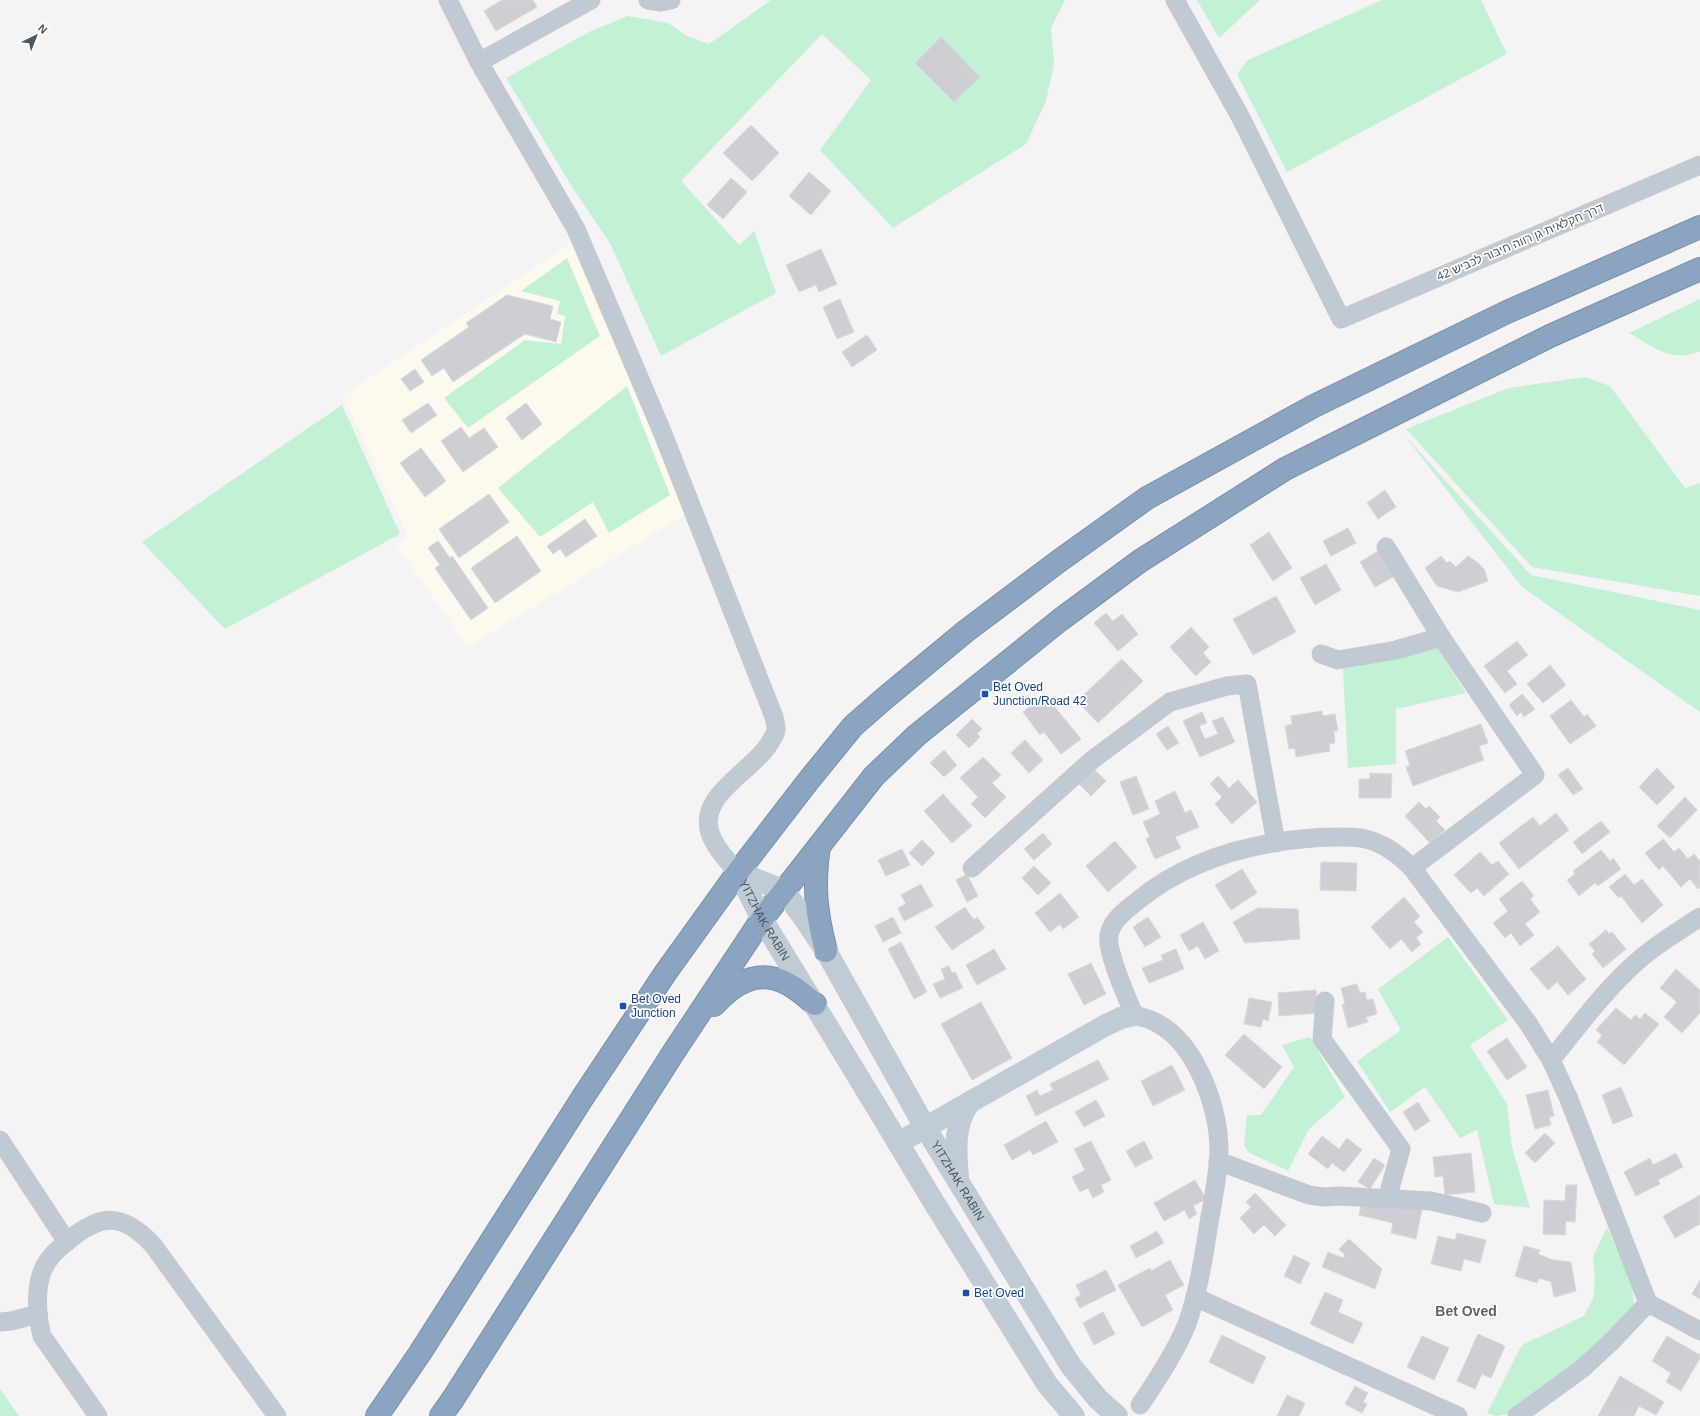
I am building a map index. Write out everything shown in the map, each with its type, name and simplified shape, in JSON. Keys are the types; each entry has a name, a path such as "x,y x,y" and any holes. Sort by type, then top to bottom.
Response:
{"highway":[{"path":"377,1416 420,1353 583,1096 666,972 738,872 808,780 853,726 966,631 1059,561 1147,498 1343,392 1507,312 1700,227"},
{"path":"441,1416 675,1050 762,919 874,776 917,735 1060,620 1140,561 1285,469 1550,336 1700,269"},
{"path":"819,845 815,888 818,919 826,951"},
{"path":"675,1050 726,992 743,981 758,977 771,978 787,983 815,1004"}],"main road":[{"name":"YITZHAK RABIN","path":"738,872 784,891 826,951 958,1182 1071,1366 1098,1399 1117,1416"},
{"name":"YITZHAK RABIN","path":"738,872 762,919 815,1004 932,1202 1047,1384 1074,1416"},
{"path":"898,1143 1110,1023 1121,1018 1134,1015"},
{"path":"958,1182 956,1153 957,1130 964,1110 969,1103"}],"street":[{"path":"448,0 479,62 578,234 661,429 774,717 777,730 770,746 757,760 723,790 713,806 707,822 712,838 720,852 738,872"},
{"path":"479,62 591,0"},
{"path":"648,0 661,2 671,0"},
{"name":"דרך חקלאית גן רווה חיבור לכביש 42","path":"1175,0 1241,118 1340,319 1700,164"},
{"path":"1386,547 1441,637 1535,775 1412,868"},
{"path":"1321,654 1338,660 1396,650 1441,637"},
{"path":"972,868 1092,760 1170,702 1227,686 1247,684 1276,843"},
{"path":"1140,1405 1174,1352 1186,1324 1195,1297 1203,1262 1218,1161 1218,1137 1213,1106 1202,1077 1194,1062 1171,1032 1157,1023 1134,1015 1109,945 1109,935 1118,919 1143,896 1185,870 1230,853 1276,843 1321,838 1362,838 1385,846 1398,854 1412,868 1528,1023 1551,1060 1568,1097 1648,1303 1700,1331"},
{"path":"1551,1060 1596,1004 1632,966 1657,945 1700,917"},
{"path":"1325,1001 1322,1039 1401,1149 1387,1199"},
{"path":"0,1140 66,1242"},
{"path":"1218,1161 1309,1195 1324,1197 1432,1201 1482,1213"},
{"path":"98,1416 42,1336 38,1314 38,1290 42,1273 47,1261 66,1242 82,1230 93,1223 105,1220 119,1221 134,1227 152,1245 277,1416"},
{"path":"1195,1297 1458,1416"},
{"path":"1517,1416 1583,1368 1613,1340 1648,1303"},
{"path":"0,1322 11,1321 38,1314"}],"shaded area":[{"path":"572,242 686,514 468,647 396,545 408,537 343,396"}],"green space":[{"path":"771,0 1065,0 1051,28 1054,64 1046,101 1026,144 893,228 820,150 871,80 822,34 681,181 739,245 754,231 776,293 661,356 610,243 574,190 506,78 589,32 628,16 668,23 687,36 709,44"},
{"path":"1197,0 1260,0 1219,38"},
{"path":"1382,0 1481,0 1507,54 1287,172 1237,74 1248,60"},
{"path":"567,258 600,336 468,428 444,398 525,340 561,344 565,316 557,314 560,301 521,291"},
{"path":"1700,299 1700,351 1680,356 1663,352 1629,333"},
{"path":"1585,377 1610,386 1685,488 1700,483 1700,596 1532,567 1406,429 1509,388"},
{"path":"627,386 670,495 609,533 593,502 540,537 498,488"},
{"path":"342,405 400,534 225,629 142,542"},
{"path":"1405,436 1531,575 1700,610 1700,712 1522,587"},
{"path":"1435,645 1466,693 1396,709 1396,764 1348,768 1343,669"},
{"path":"1448,937 1508,1020 1470,1045 1507,1104 1512,1147 1530,1208 1494,1204 1477,1130 1460,1138 1425,1087 1390,1112 1357,1061 1401,1030 1378,989"},
{"path":"1310,1037 1345,1097 1309,1129 1288,1171 1248,1152 1244,1144 1247,1115 1261,1115 1294,1067 1282,1045"},
{"path":"1607,1227 1632,1284 1634,1304 1591,1350 1510,1414 1496,1416 1487,1413 1522,1345 1584,1316 1593,1299 1595,1279 1593,1257"},
{"path":"0,1389 19,1416 0,1416"}],"building":[{"path":"502,0 533,0 537,7 496,31 484,11"},
{"path":"941,37 980,77 954,102 915,63"},
{"path":"751,125 779,153 752,181 723,153"},
{"path":"809,172 831,191 811,215 789,196"},
{"path":"731,178 747,192 723,219 707,205"},
{"path":"821,249 837,284 819,292 816,285 799,292 786,265"},
{"path":"507,295 553,306 550,319 561,322 556,342 525,334 453,382 444,368 432,376 421,360 469,327 466,323"},
{"path":"840,299 854,332 837,339 823,307"},
{"path":"867,335 877,350 852,367 842,352"},
{"path":"415,369 424,382 410,391 401,379"},
{"path":"428,403 437,415 411,433 402,420"},
{"path":"526,403 542,424 522,440 506,418"},
{"path":"461,427 469,438 484,428 498,447 463,472 441,441"},
{"path":"421,448 446,481 425,497 400,463"},
{"path":"1385,490 1396,507 1378,519 1367,503"},
{"path":"489,494 509,522 459,558 439,529"},
{"path":"585,519 597,536 566,557 560,549 553,554 547,546"},
{"path":"1348,528 1356,543 1331,556 1323,541"},
{"path":"1269,532 1292,568 1273,581 1250,545"},
{"path":"517,536 541,571 495,603 471,568"},
{"path":"438,541 450,558 452,556 488,608 471,620 435,568 440,565 428,548"},
{"path":"1380,550 1395,576 1375,587 1360,562"},
{"path":"1441,556 1447,563 1450,561 1456,567 1468,556 1484,569 1488,581 1458,592 1437,586 1425,568"},
{"path":"1326,564 1341,590 1315,605 1300,578"},
{"path":"1276,596 1296,632 1253,655 1233,619"},
{"path":"1106,613 1113,621 1122,614 1138,634 1118,651 1094,623"},
{"path":"1191,627 1209,647 1203,653 1211,662 1196,676 1170,647"},
{"path":"1517,641 1528,655 1507,671 1517,684 1505,693 1484,666"},
{"path":"1122,659 1143,681 1098,723 1077,701"},
{"path":"1550,665 1566,685 1543,703 1527,684"},
{"path":"1522,694 1535,709 1524,717 1521,712 1517,716 1509,705"},
{"path":"1045,695 1081,739 1061,754 1044,732 1040,735 1023,712"},
{"path":"1571,700 1584,717 1587,714 1596,726 1570,744 1550,716"},
{"path":"1322,711 1323,716 1335,714 1338,731 1334,731 1335,743 1329,744 1330,751 1296,757 1295,748 1289,749 1285,726 1292,724 1291,716"},
{"path":"1202,712 1207,723 1199,726 1205,739 1218,734 1212,721 1223,717 1235,742 1200,757 1183,721"},
{"path":"972,719 982,729 977,734 980,737 969,748 956,735"},
{"path":"1481,724 1488,743 1479,746 1484,760 1413,786 1406,767 1410,765 1405,751"},
{"path":"1168,726 1179,743 1167,750 1156,734"},
{"path":"1025,740 1043,760 1029,773 1011,753"},
{"path":"944,750 957,765 944,777 930,763"},
{"path":"983,757 1001,775 992,783 1006,797 985,818 971,804 978,797 960,778"},
{"path":"1568,768 1583,789 1573,795 1558,775"},
{"path":"1657,768 1675,787 1657,805 1639,787"},
{"path":"1095,770 1106,781 1091,796 1079,784"},
{"path":"1370,773 1392,774 1391,798 1359,798 1359,779 1370,779"},
{"path":"1136,776 1149,809 1133,815 1120,782"},
{"path":"1218,776 1229,788 1238,780 1257,802 1232,824 1215,804 1222,797 1210,784"},
{"path":"1175,791 1185,813 1191,810 1199,827 1175,837 1181,848 1155,859 1146,839 1150,837 1143,822 1160,814 1155,801"},
{"path":"943,794 972,826 952,843 924,811"},
{"path":"1685,797 1697,810 1670,838 1657,826"},
{"path":"1419,802 1426,809 1429,806 1440,817 1436,821 1445,830 1430,843 1405,816"},
{"path":"1556,813 1569,830 1519,869 1499,843 1533,817 1540,826"},
{"path":"1601,821 1610,832 1582,854 1573,842"},
{"path":"1043,833 1052,844 1034,860 1024,849"},
{"path":"1663,839 1674,852 1679,848 1688,859 1694,854 1700,861 1700,888 1698,889 1690,879 1681,887 1663,866 1659,870 1645,853"},
{"path":"922,840 935,853 922,866 909,853"},
{"path":"1115,841 1137,867 1108,892 1086,866"},
{"path":"902,849 910,865 886,876 878,860"},
{"path":"1601,850 1610,861 1613,858 1621,869 1598,886 1595,883 1579,896 1567,880 1575,874 1573,871"},
{"path":"1480,852 1492,865 1498,861 1509,874 1484,896 1477,888 1471,893 1454,875"},
{"path":"1321,862 1357,863 1356,891 1320,890"},
{"path":"1034,866 1051,883 1038,895 1022,878"},
{"path":"1242,869 1257,893 1231,910 1215,885"},
{"path":"967,874 978,896 967,902 956,880"},
{"path":"1625,874 1634,885 1642,879 1663,905 1642,923 1621,896 1619,898 1609,887"},
{"path":"1522,881 1534,896 1530,899 1540,912 1525,924 1534,935 1520,946 1511,933 1505,938 1493,923 1508,911 1499,899"},
{"path":"921,884 933,906 904,921 898,908 906,904 901,895"},
{"path":"1060,893 1079,917 1063,929 1060,924 1050,932 1035,913"},
{"path":"1404,897 1420,916 1414,922 1423,932 1416,938 1421,944 1412,952 1401,939 1390,949 1371,927"},
{"path":"965,907 974,920 977,917 985,928 952,950 935,927"},
{"path":"1258,908 1298,909 1300,939 1245,943 1233,922"},
{"path":"893,917 901,933 883,942 875,926"},
{"path":"1148,917 1161,937 1145,947 1133,927"},
{"path":"1203,922 1219,951 1205,959 1198,946 1189,951 1180,935"},
{"path":"1606,930 1609,934 1612,932 1626,949 1603,968 1592,954 1595,951 1589,944"},
{"path":"901,942 927,992 914,999 888,949"},
{"path":"1558,946 1586,979 1568,995 1557,982 1548,990 1530,969"},
{"path":"994,949 1006,969 977,985 966,965"},
{"path":"1176,949 1184,969 1149,983 1142,968 1163,960 1161,955"},
{"path":"1091,963 1106,994 1084,1005 1068,974"},
{"path":"949,966 952,973 955,972 963,988 940,998 933,984 945,979 941,969"},
{"path":"1676,969 1700,990 1700,1013 1682,1033 1664,1017 1677,1002 1660,988"},
{"path":"1357,984 1360,993 1365,992 1367,1000 1373,999 1377,1014 1366,1017 1368,1022 1348,1028 1342,1004 1345,1004 1341,988"},
{"path":"1316,990 1317,1013 1279,1016 1278,993"},
{"path":"1249,998 1272,1002 1268,1021 1263,1019 1261,1027 1244,1024"},
{"path":"981,1002 1012,1058 972,1080 941,1024"},
{"path":"1616,1008 1631,1020 1635,1015 1640,1019 1645,1013 1659,1024 1624,1065 1597,1042 1602,1035 1596,1030"},
{"path":"1244,1034 1282,1067 1264,1089 1225,1055"},
{"path":"1507,1038 1527,1067 1507,1080 1487,1051"},
{"path":"1098,1060 1109,1079 1036,1116 1026,1096 1037,1090 1040,1096 1053,1090 1050,1084"},
{"path":"1172,1065 1185,1090 1153,1106 1141,1081"},
{"path":"1621,1087 1633,1116 1613,1124 1602,1095"},
{"path":"1548,1090 1554,1116 1549,1117 1551,1125 1535,1129 1526,1095"},
{"path":"1096,1100 1105,1116 1084,1127 1075,1112"},
{"path":"1418,1102 1430,1121 1415,1131 1403,1112"},
{"path":"1046,1121 1058,1142 1033,1155 1030,1150 1012,1160 1004,1145"},
{"path":"1545,1133 1555,1143 1535,1163 1525,1153"},
{"path":"1322,1136 1339,1149 1347,1138 1362,1150 1344,1172 1332,1163 1328,1169 1308,1154"},
{"path":"1091,1141 1111,1180 1101,1185 1104,1192 1093,1198 1088,1188 1080,1192 1072,1177 1085,1170 1074,1149"},
{"path":"1144,1141 1153,1158 1135,1167 1126,1151"},
{"path":"1471,1153 1475,1192 1445,1195 1443,1176 1435,1177 1433,1157"},
{"path":"1676,1153 1683,1167 1658,1180 1660,1184 1636,1196 1624,1172 1650,1158 1653,1165"},
{"path":"1374,1158 1385,1165 1370,1189 1358,1182"},
{"path":"1195,1180 1206,1199 1193,1206 1197,1214 1189,1219 1185,1210 1164,1221 1154,1203"},
{"path":"1566,1185 1577,1185 1575,1222 1566,1221 1565,1235 1543,1234 1544,1200 1565,1201"},
{"path":"1255,1193 1286,1225 1275,1236 1264,1225 1254,1234 1240,1218 1251,1207 1246,1202"},
{"path":"1700,1195 1700,1224 1675,1238 1663,1216"},
{"path":"1362,1201 1400,1209 1401,1205 1422,1209 1416,1239 1391,1233 1393,1223 1359,1215"},
{"path":"1157,1231 1164,1243 1136,1258 1130,1246"},
{"path":"1457,1233 1486,1240 1480,1263 1464,1259 1461,1271 1431,1264 1438,1236 1455,1240"},
{"path":"1349,1239 1382,1269 1375,1289 1322,1267 1328,1252 1343,1258 1345,1255 1339,1249"},
{"path":"1524,1246 1540,1250 1538,1254 1553,1260 1571,1262 1576,1291 1554,1297 1551,1282 1539,1278 1537,1283 1515,1276"},
{"path":"1294,1255 1310,1263 1300,1284 1284,1276"},
{"path":"1170,1260 1184,1285 1165,1295 1173,1310 1142,1327 1118,1285 1150,1268 1151,1271"},
{"path":"1106,1270 1116,1290 1080,1308 1075,1298 1081,1295 1076,1285"},
{"path":"1700,1280 1700,1299 1692,1294"},
{"path":"1325,1292 1343,1300 1338,1312 1363,1323 1353,1344 1310,1324"},
{"path":"1103,1312 1115,1334 1094,1345 1083,1323"},
{"path":"1478,1334 1505,1346 1491,1378 1482,1374 1475,1389 1457,1381"},
{"path":"1222,1335 1266,1357 1253,1384 1209,1362"},
{"path":"1422,1336 1449,1348 1434,1380 1407,1367"},
{"path":"1667,1336 1700,1355 1700,1358 1681,1391 1666,1382 1671,1373 1652,1361"},
{"path":"1620,1376 1664,1402 1656,1415 1639,1406 1634,1416 1598,1416"},
{"path":"1355,1386 1368,1393 1363,1402 1367,1404 1362,1413 1345,1404"},
{"path":"1287,1395 1305,1403 1299,1416 1277,1416"}],"place":[{"name":"Bet Oved Junction/Road 42","path":"985,694"},
{"name":"Bet Oved Junction","path":"623,1006"},
{"name":"Bet Oved","path":"966,1293"}],"district":[{"name":"Bet Oved","path":"1466,1311"}]}
